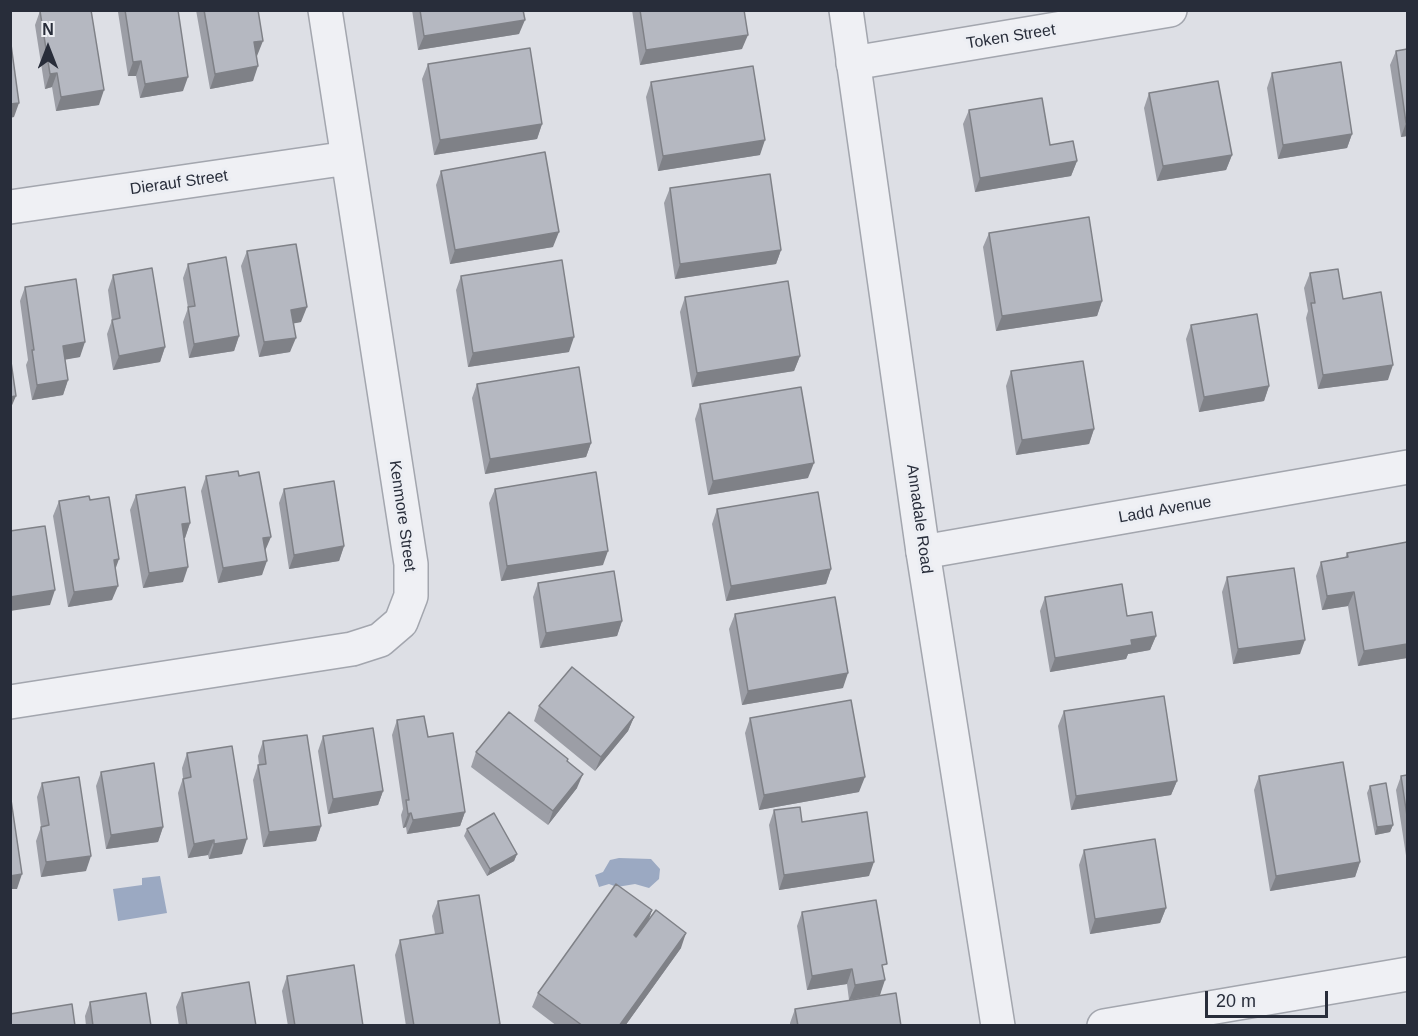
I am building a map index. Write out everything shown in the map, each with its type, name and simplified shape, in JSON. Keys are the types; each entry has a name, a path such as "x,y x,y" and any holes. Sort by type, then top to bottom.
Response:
{"street":[{"name":"Kenmore Street","path":"10,702 352,649 380,640 401,622 411,596 411,564 325,10"},
{"name":"Annadale Road","path":"846,10 923,552 998,1026"},
{"name":"Token Street","path":"853,63 1170,10"},
{"name":"Dierauf Street","path":"10,207 348,158"},
{"name":"Ladd Avenue","path":"923,552 1407,467"},
{"path":"1104,1026 1407,974"}],"water":[{"path":"651,859 660,869 659,879 649,888 635,884 617,887 609,884 599,887 595,875 603,872 610,860"},
{"path":"160,876 167,913 118,921 113,889 142,885 142,878"}],"building":[{"path":"91,10 104,90 61,97 57,73 50,74 40,11"},
{"path":"125,10 178,10 188,77 145,84 141,61 133,62"},
{"path":"204,10 258,10 263,41 254,42 258,66 215,74"},
{"path":"420,10 523,10 525,20 424,36"},
{"path":"640,10 744,10 748,35 646,50"},
{"path":"10,37 19,103 10,104"},
{"path":"530,48 542,124 440,140 428,64"},
{"path":"1407,49 1407,123 1406,123 1396,51"},
{"path":"1341,62 1352,134 1283,145 1272,73"},
{"path":"753,66 765,140 663,156 651,82"},
{"path":"1218,81 1232,155 1163,166 1149,93"},
{"path":"1042,98 1050,145 1073,141 1077,161 980,178 969,110"},
{"path":"545,152 559,232 455,250 441,171"},
{"path":"770,174 781,250 680,264 670,188"},
{"path":"1089,217 1102,301 1002,316 989,233"},
{"path":"296,244 307,307 291,310 296,338 264,342 247,251"},
{"path":"226,257 239,336 194,344 188,307 195,306 188,264"},
{"path":"562,260 574,337 473,353 461,276"},
{"path":"152,268 165,347 119,356 112,320 120,318 113,275"},
{"path":"1338,269 1343,299 1381,292 1393,365 1323,375 1311,303 1315,303 1310,273"},
{"path":"76,279 85,342 63,346 68,380 37,385 25,287"},
{"path":"788,281 800,356 697,373 685,297"},
{"path":"1257,314 1269,386 1204,397 1191,325"},
{"path":"10,355 16,396 10,397"},
{"path":"1083,361 1094,429 1022,440 1011,371"},
{"path":"579,367 591,443 490,459 477,384"},
{"path":"801,387 814,463 713,481 700,404"},
{"path":"238,471 239,476 259,472 271,537 263,538 267,561 223,568 206,476"},
{"path":"596,472 608,551 507,566 495,489"},
{"path":"334,481 344,546 294,555 284,489"},
{"path":"185,487 190,523 182,524 188,567 149,573 136,495"},
{"path":"818,492 831,569 731,586 717,509"},
{"path":"89,496 90,500 109,497 119,559 114,560 118,586 74,592 59,501"},
{"path":"45,526 55,590 10,597 10,531"},
{"path":"1407,542 1407,644 1364,651 1354,592 1327,596 1321,562 1348,557 1347,553"},
{"path":"1294,568 1305,640 1238,649 1227,577"},
{"path":"614,571 622,621 546,633 538,583"},
{"path":"1122,584 1127,616 1152,612 1156,636 1131,640 1132,645 1055,658 1045,597"},
{"path":"835,597 848,673 748,691 735,614"},
{"path":"572,667 634,717 601,757 539,706"},
{"path":"1164,696 1177,781 1076,796 1064,711"},
{"path":"851,700 865,777 764,795 750,718"},
{"path":"509,712 568,759 567,761 583,774 553,811 476,752"},
{"path":"424,716 428,737 453,733 465,812 413,820 411,813 408,814 406,800 409,800 397,720"},
{"path":"373,728 383,791 333,799 323,736"},
{"path":"307,735 321,826 269,832 258,765 266,764 263,741"},
{"path":"232,746 247,839 214,844 214,840 194,844 183,779 191,777 187,753"},
{"path":"1343,762 1360,862 1276,876 1259,776"},
{"path":"154,763 163,827 111,835 101,772"},
{"path":"1407,775 1407,816 1401,776"},
{"path":"79,777 91,856 46,862 41,827 49,825 42,783"},
{"path":"1386,783 1393,825 1377,827 1370,786"},
{"path":"10,793 22,874 10,876"},
{"path":"800,807 802,822 867,812 874,862 784,875 774,810"},
{"path":"494,813 517,854 490,869 467,829"},
{"path":"1155,839 1166,908 1095,919 1084,850"},
{"path":"616,884 652,910 634,935 636,937 656,910 686,933 619,1026 583,1026 538,993"},
{"path":"479,895 500,1024 493,1026 414,1026 400,940 443,933 438,901"},
{"path":"876,900 887,964 882,965 885,980 855,985 852,969 812,976 802,912"},
{"path":"354,965 363,1026 295,1026 287,976"},
{"path":"249,982 256,1026 187,1026 182,993"},
{"path":"146,993 151,1026 93,1026 90,1002"},
{"path":"896,993 901,1026 798,1026 795,1009"},
{"path":"72,1004 75,1026 10,1026 10,1014"}]}
